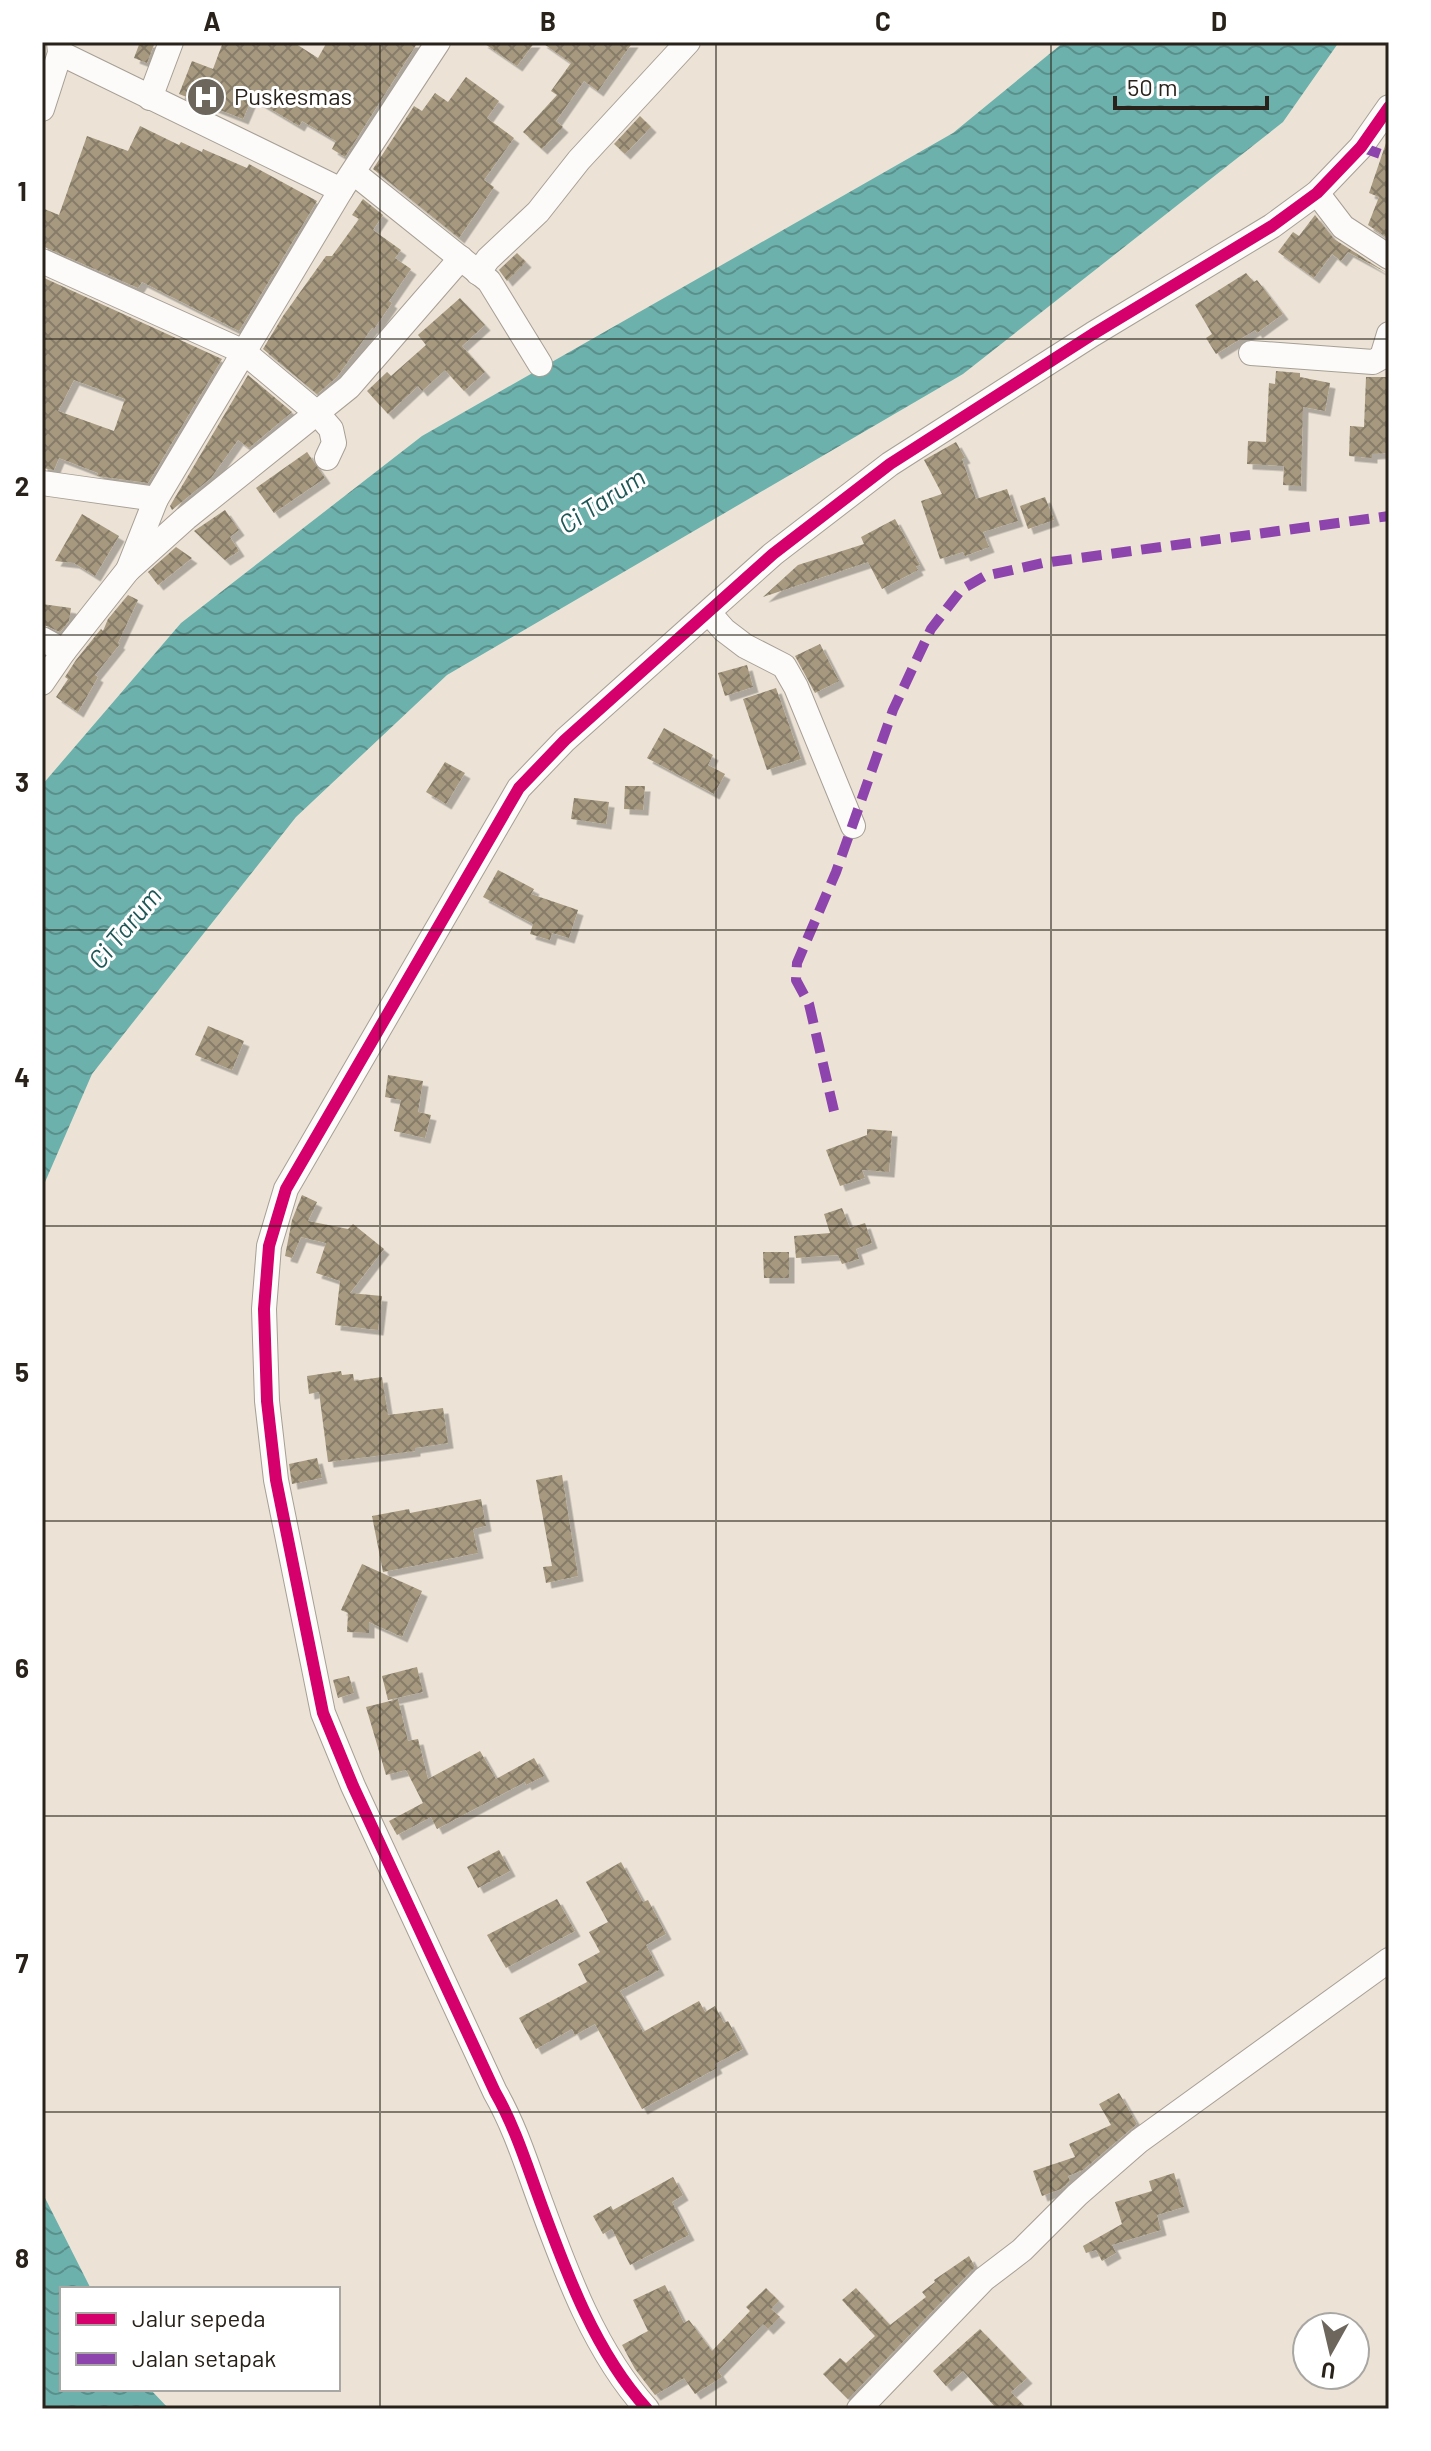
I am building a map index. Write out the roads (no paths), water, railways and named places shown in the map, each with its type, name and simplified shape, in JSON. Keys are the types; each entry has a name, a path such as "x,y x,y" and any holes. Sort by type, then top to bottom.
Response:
{"street":[{"path":"150,98 171,42"},
{"path":"128,570 156,499 348,181 438,42"},
{"path":"42,683 128,570 186,518 349,387 470,265 488,259 538,212 579,160 688,42"},
{"path":"42,109 59,48 150,98 348,181 489,281 540,364"},
{"path":"647,2409 608,2356 580,2301 511,2121 353,1786 323,1713 276,1480 267,1401 264,1309 269,1246 286,1189 519,788 576,729 773,554 890,464 1093,334 1272,226 1317,193 1361,147 1389,107"},
{"path":"1317,193 1343,227 1389,257"},
{"path":"42,261 244,352 318,414 333,435 334,443 327,458"},
{"path":"1251,353 1373,362 1382,357 1389,334"},
{"path":"42,483 156,499"},
{"path":"709,613 745,646 784,666 796,687 853,826"},
{"path":"42,639 64,651"},
{"path":"859,2409 984,2279 1022,2250 1077,2195 1139,2141 1389,1960"}],"water":[{"name":"Ci Tarum","path":"1064,42 1339,42 1283,122 963,374 447,675 296,817 92,1074 42,1189 42,785 181,623 422,436 953,133"},
{"path":"42,2192 90,2287 60,2287 60,2391 152,2391 169,2409 42,2409"}],"place":[{"name":"Puskesmas","path":"206,97"}]}
